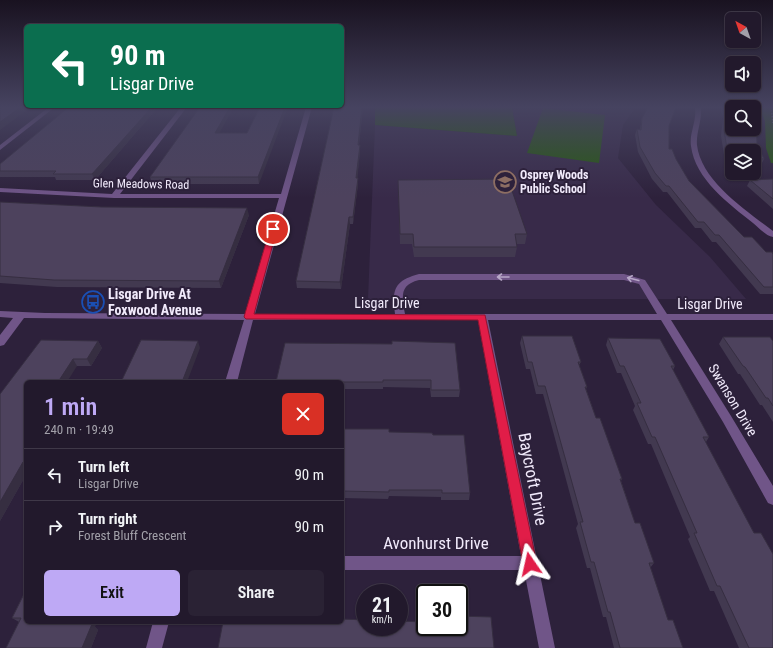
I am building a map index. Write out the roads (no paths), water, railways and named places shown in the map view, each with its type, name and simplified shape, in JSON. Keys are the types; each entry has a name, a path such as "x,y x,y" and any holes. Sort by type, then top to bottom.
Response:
{"street":[{"path":"0,148 14,137"},
{"path":"114,196 160,137"},
{"path":"232,380 299,137"},
{"path":"694,137 694,147 702,167 713,182 728,198 773,235"},
{"name":"Glen Meadows Road","path":"0,190 114,196 282,196"},
{"name":"Swanson Drive","path":"400,317 398,291 403,282 411,279 428,277 624,277 642,282 666,318 773,498"},
{"name":"Lisgar Drive","path":"0,314 249,317 773,317"},
{"path":"0,342 21,315"},
{"name":"Baycroft Drive","path":"482,317 546,648"},
{"name":"Avonhurst Drive","path":"344,563 530,564"},
{"path":"154,648 161,624"}],"place":[{"name":"Osprey Woods Public School","path":"505,182"},
{"name":"Lisgar Drive At Foxwood Avenue","path":"93,302"}]}
